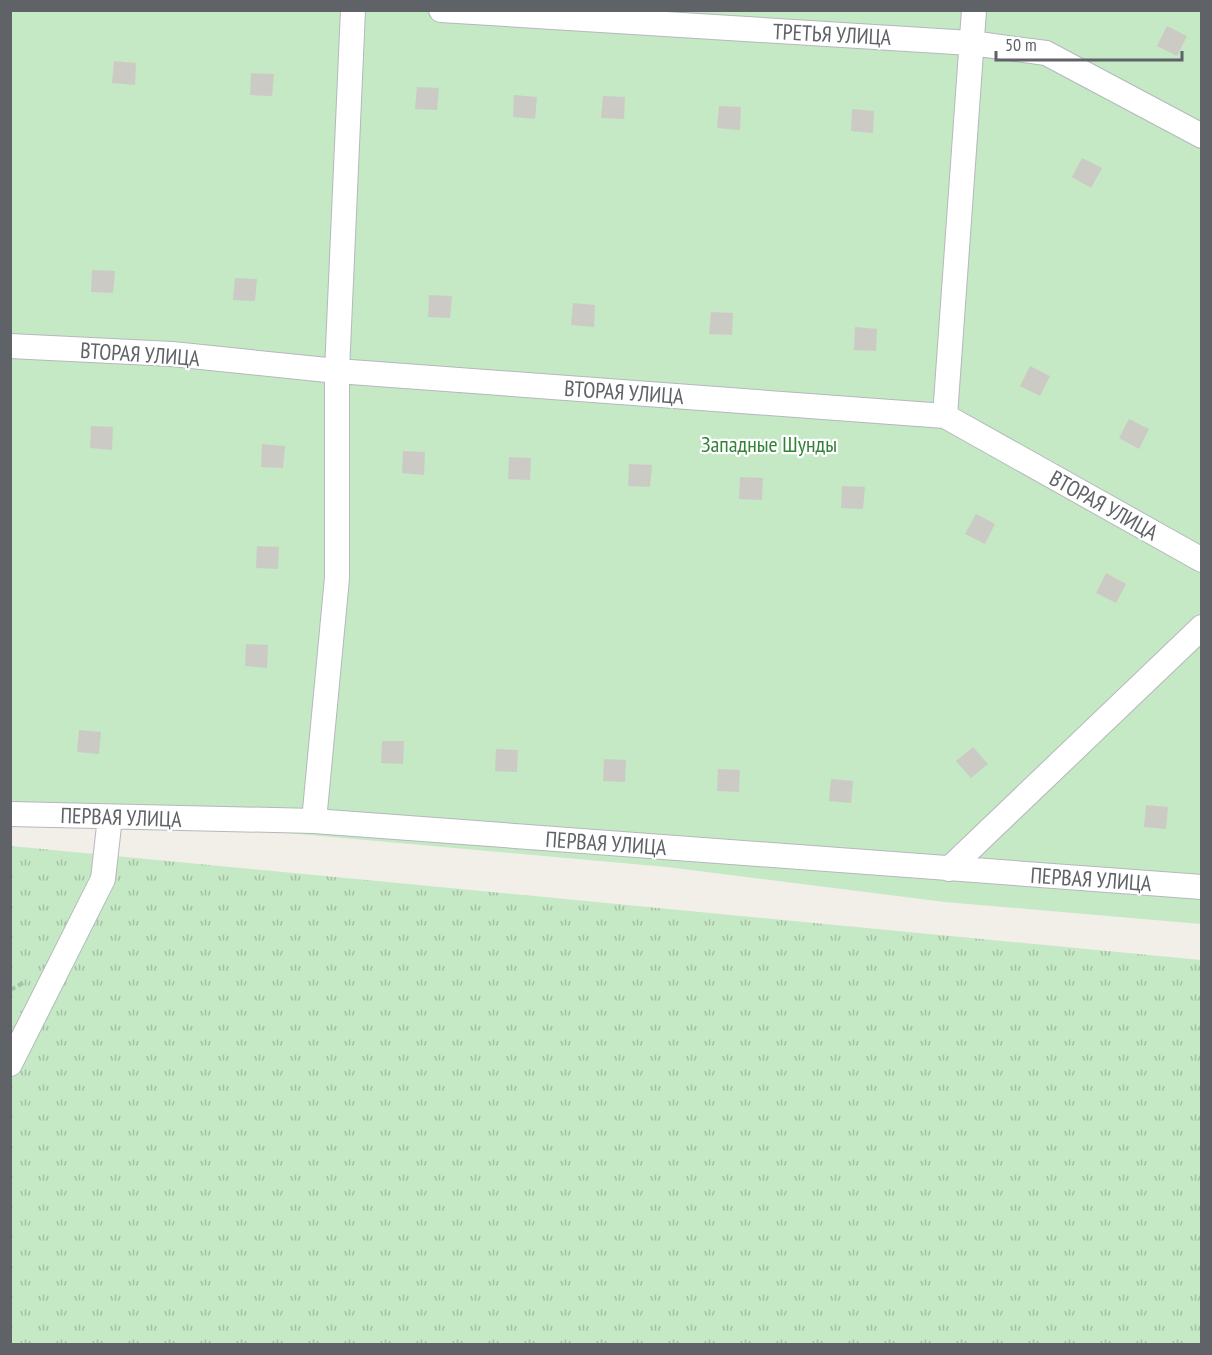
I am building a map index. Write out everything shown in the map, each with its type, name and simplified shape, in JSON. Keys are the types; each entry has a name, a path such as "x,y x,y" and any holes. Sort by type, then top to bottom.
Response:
{"street":[{"path":"314,821 337,578 337,371 353,10"},
{"name":"ТРЕТЬЯ УЛИЦА","path":"441,10 971,43 1046,52 1202,136"},
{"path":"945,416 974,10"},
{"name":"ВТОРАЯ УЛИЦА","path":"10,346 172,354 337,371 945,416 1202,560"},
{"path":"949,869 1202,627"},
{"name":"ПЕРВАЯ УЛИЦА","path":"10,814 314,821 1202,887"},
{"path":"10,1064 103,879 110,817"}],"green space":[{"name":"Западные Шунды","path":"11,11 1201,11 1201,924 945,902 667,867 110,817 11,815"},
{"path":"11,846 1201,960 1201,1344 11,1344"}],"building":[{"path":"1167,26 1187,36 1177,56 1157,46"},
{"path":"114,61 136,63 135,85 112,83"},
{"path":"251,73 274,74 272,96 250,95"},
{"path":"417,87 439,88 437,110 415,109"},
{"path":"514,95 537,97 535,119 513,117"},
{"path":"603,96 625,97 624,119 601,118"},
{"path":"719,106 741,107 740,130 717,128"},
{"path":"852,109 874,111 873,133 851,131"},
{"path":"1082,158 1102,168 1091,188 1072,177"},
{"path":"92,270 115,271 113,293 91,292"},
{"path":"235,278 257,279 255,301 233,300"},
{"path":"429,295 452,296 450,318 428,317"},
{"path":"573,303 595,305 594,327 571,325"},
{"path":"711,312 733,313 732,335 709,334"},
{"path":"855,327 877,329 876,351 854,350"},
{"path":"1030,366 1050,376 1040,396 1020,386"},
{"path":"1129,419 1149,429 1139,449 1119,438"},
{"path":"91,426 113,427 112,450 90,448"},
{"path":"262,444 285,446 283,468 261,467"},
{"path":"403,451 425,452 424,475 402,473"},
{"path":"509,457 531,458 530,480 508,479"},
{"path":"629,464 652,465 650,487 628,486"},
{"path":"740,477 763,478 762,500 739,499"},
{"path":"842,486 865,487 863,509 841,508"},
{"path":"976,514 995,524 985,544 965,534"},
{"path":"257,546 279,547 278,569 256,568"},
{"path":"1106,573 1126,584 1116,603 1096,593"},
{"path":"246,644 268,645 267,668 245,666"},
{"path":"79,730 101,732 99,754 77,752"},
{"path":"382,741 404,741 403,764 381,763"},
{"path":"973,747 988,764 971,778 956,761"},
{"path":"496,749 518,750 517,772 495,771"},
{"path":"604,759 626,760 625,782 603,781"},
{"path":"718,769 740,770 739,792 717,791"},
{"path":"831,779 853,781 851,803 829,801"},
{"path":"1146,805 1168,807 1166,829 1144,827"}]}
